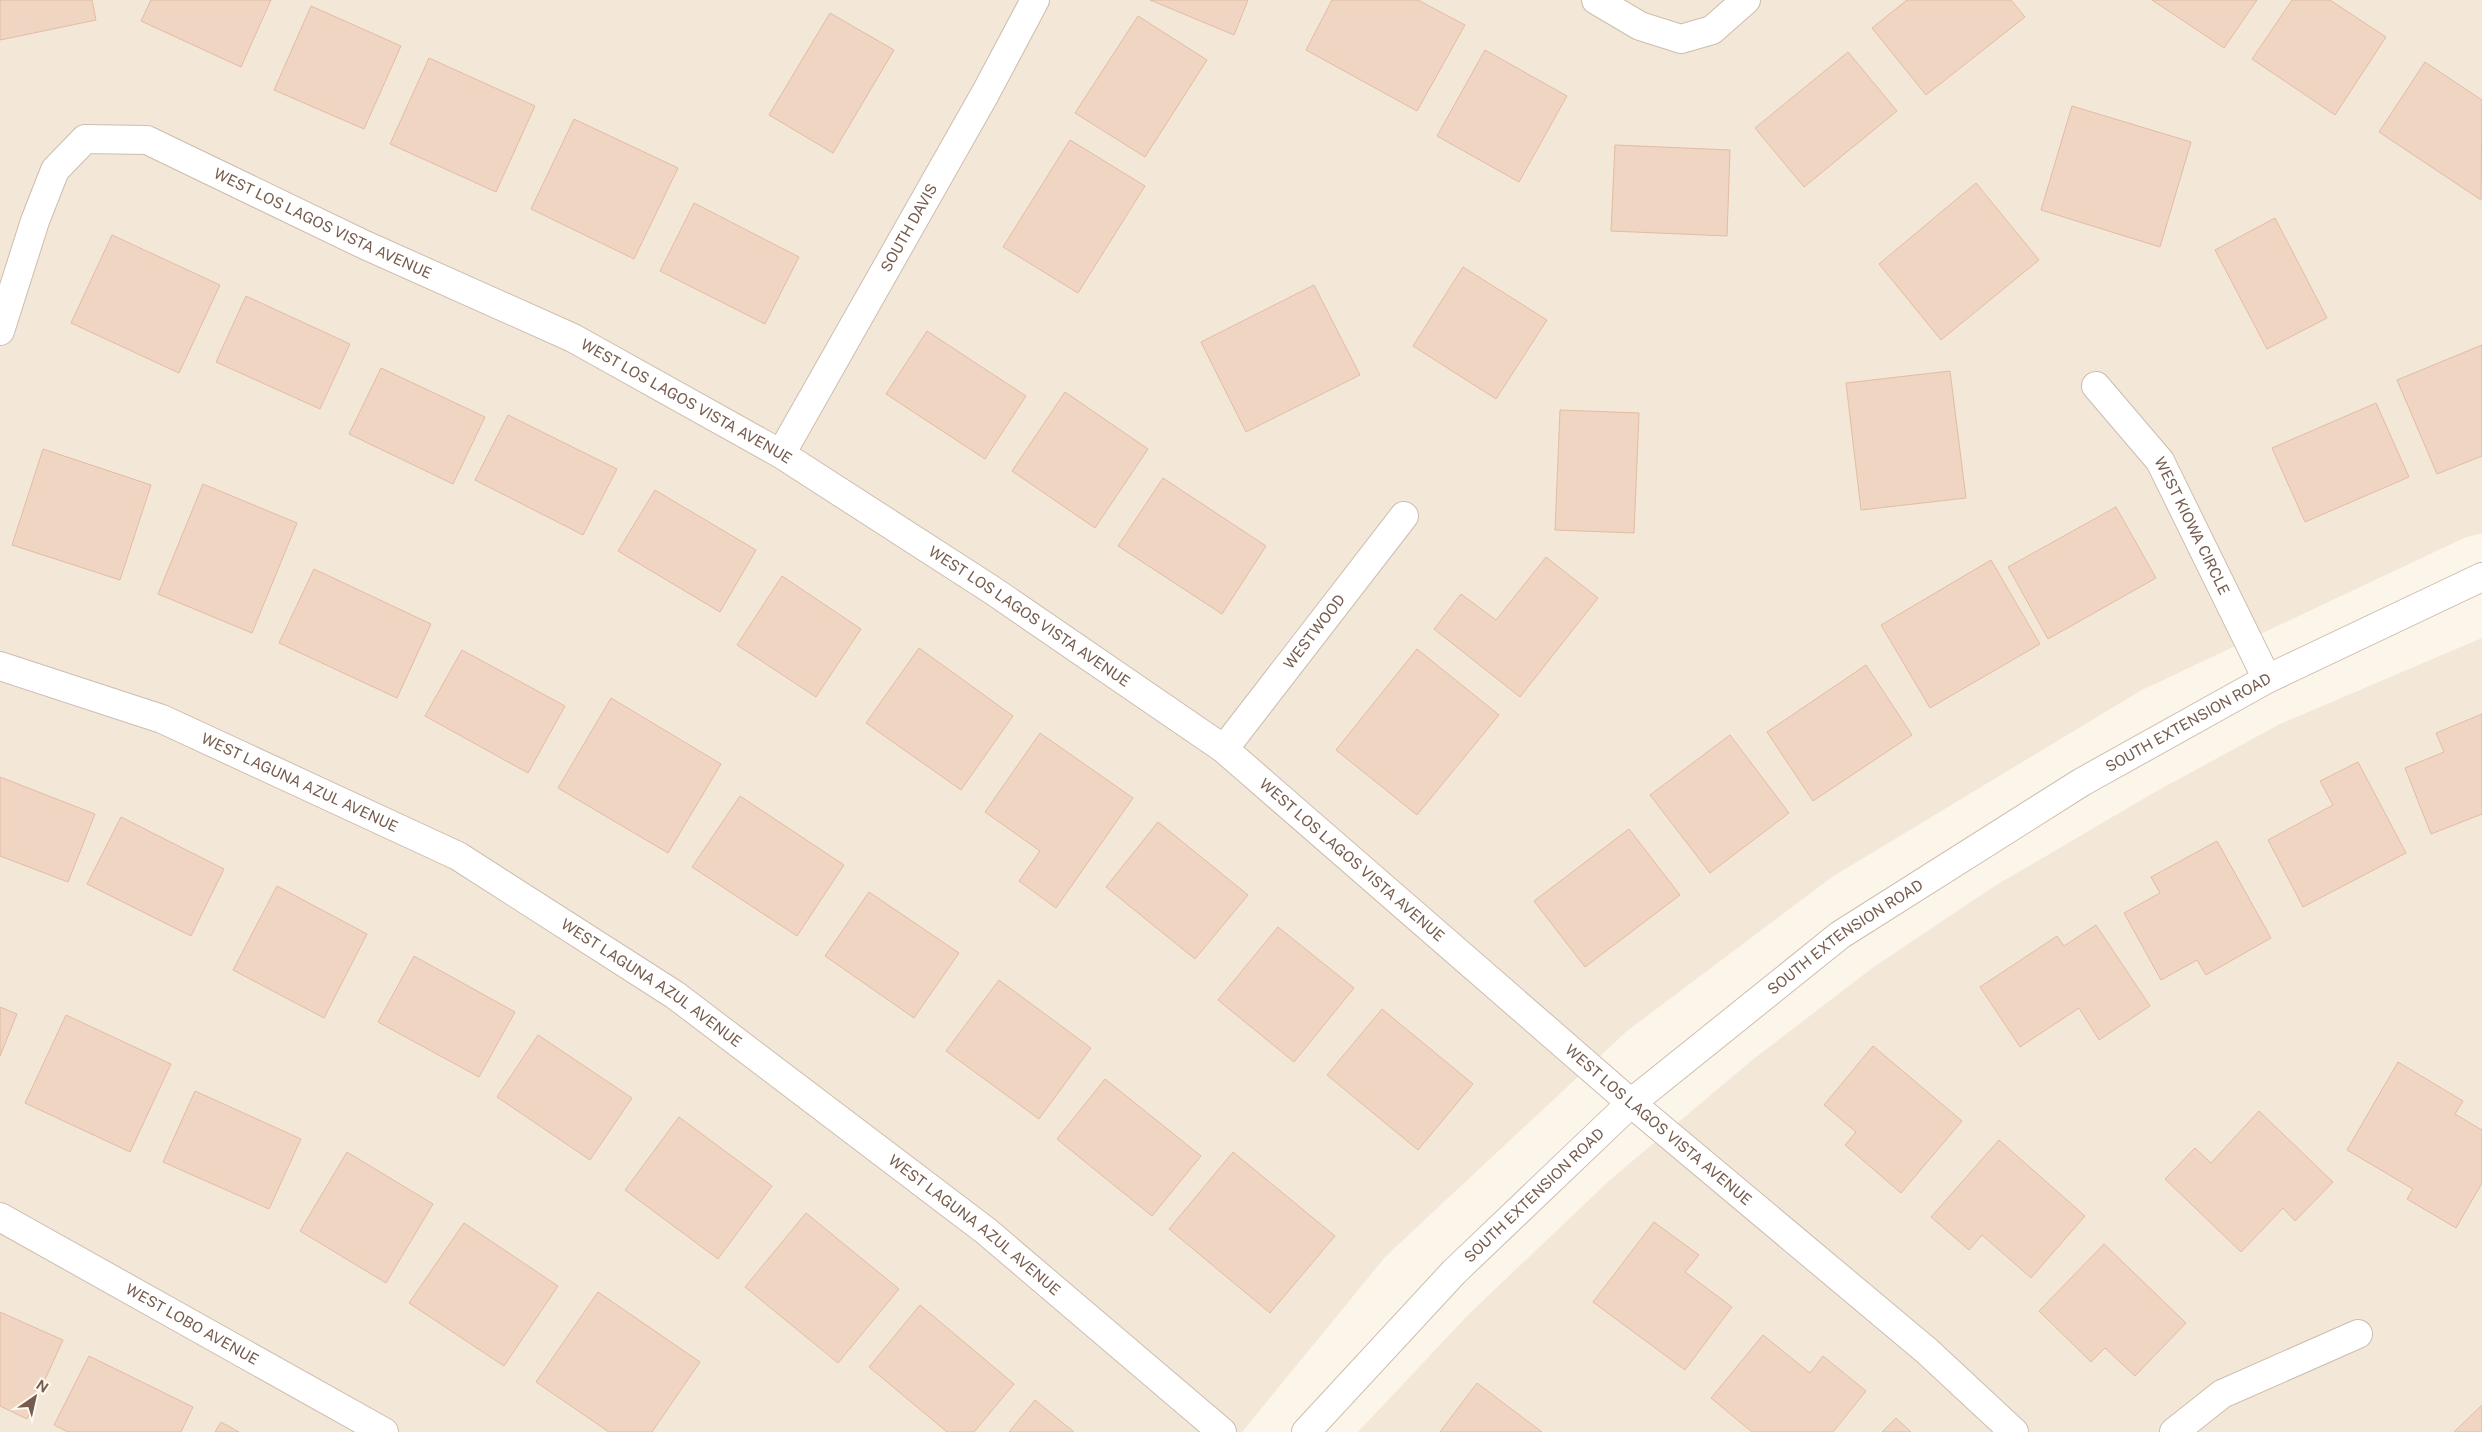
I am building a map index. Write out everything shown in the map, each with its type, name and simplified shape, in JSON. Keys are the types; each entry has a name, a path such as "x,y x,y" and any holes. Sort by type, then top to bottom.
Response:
{"street":[{"name":"SOUTH DAVIS","path":"781,454 980,103 1036,0"},
{"path":"1596,0 1640,26 1681,39 1712,30 1746,0"},
{"name":"WEST LOS LAGOS VISTA AVENUE","path":"0,331 35,221 55,170 85,139 147,140 365,245 574,338 781,454 992,590 1224,749 1631,1103 1927,1351 2014,1432"},
{"name":"WEST KIOWA CIRCLE","path":"2096,386 2160,461 2267,679"},
{"name":"WESTWOOD","path":"1224,749 1404,516"},
{"name":"SOUTH EXTENSION ROAD","path":"1306,1432 1454,1272 1631,1103 1840,935 2082,782 2267,679 2482,577"},
{"name":"WEST LAGUNA AZUL AVENUE","path":"0,666 162,719 458,856 682,1001 986,1231 1222,1432"},
{"name":"WEST LOBO AVENUE","path":"0,1216 384,1432"},
{"path":"2174,1432 2222,1394 2358,1334"}],"shaded area":[{"path":"0,0 2482,0 2482,533 2464,538 2140,691 1832,877 1627,1031 1386,1256 1242,1432 0,1432"},
{"path":"2482,638 2482,1432 1358,1432 1469,1314 1610,1180 1751,1061 1871,969 1993,887 2155,792 2280,724"}],"building":[{"path":"0,0 92,0 96,20 0,40"},
{"path":"151,0 271,0 241,67 141,21"},
{"path":"1150,0 1248,0 1234,35"},
{"path":"1332,0 1418,0 1465,25 1417,111 1306,50"},
{"path":"1907,0 2011,0 2025,17 1926,95 1872,28"},
{"path":"2152,0 2257,0 2224,48"},
{"path":"2292,0 2330,0 2386,37 2335,115 2252,59"},
{"path":"311,6 401,46 364,129 274,90"},
{"path":"830,13 894,50 833,153 769,115"},
{"path":"1138,16 1207,60 1145,157 1075,113"},
{"path":"1485,50 1567,96 1519,182 1437,136"},
{"path":"1848,52 1897,111 1804,187 1755,128"},
{"path":"429,58 535,106 496,192 390,144"},
{"path":"2425,62 2482,100 2481,200 2379,132"},
{"path":"2072,106 2191,142 2160,247 2041,210"},
{"path":"574,119 678,168 634,259 531,209"},
{"path":"1070,140 1145,186 1078,293 1003,247"},
{"path":"1615,145 1730,150 1727,236 1611,231"},
{"path":"1976,183 2039,260 1941,340 1879,264"},
{"path":"694,203 799,257 765,324 660,271"},
{"path":"2275,218 2327,318 2267,349 2215,250"},
{"path":"112,235 220,285 179,373 71,323"},
{"path":"1463,267 1547,320 1496,399 1413,346"},
{"path":"1314,285 1360,375 1246,432 1201,342"},
{"path":"246,296 350,344 320,409 216,362"},
{"path":"927,331 1026,396 985,459 886,394"},
{"path":"2482,345 2482,456 2437,474 2397,380"},
{"path":"381,368 485,417 453,484 349,434"},
{"path":"1950,371 1966,498 1861,510 1846,383"},
{"path":"1065,392 1148,449 1095,528 1012,471"},
{"path":"2376,403 2409,477 2305,522 2272,448"},
{"path":"1560,410 1639,413 1634,533 1555,530"},
{"path":"508,415 617,469 583,535 475,480"},
{"path":"43,449 151,485 120,580 12,545"},
{"path":"1163,478 1266,546 1222,614 1118,546"},
{"path":"203,484 297,523 252,633 158,594"},
{"path":"655,490 756,550 720,612 618,551"},
{"path":"2116,507 2156,578 2048,639 2008,567"},
{"path":"1546,557 1598,598 1520,697 1434,629 1461,594 1496,620"},
{"path":"1991,560 2040,644 1930,708 1881,625"},
{"path":"314,569 431,624 397,698 279,643"},
{"path":"782,576 861,629 816,697 737,645"},
{"path":"919,648 1013,716 961,790 866,723"},
{"path":"1417,649 1499,715 1417,815 1336,750"},
{"path":"462,650 565,706 528,773 425,716"},
{"path":"1866,665 1912,735 1813,801 1767,732"},
{"path":"611,698 721,764 668,853 558,788"},
{"path":"2482,714 2482,814 2431,834 2405,768 2444,752 2436,733"},
{"path":"1040,733 1133,798 1056,908 1019,881 1040,851 985,812"},
{"path":"1730,735 1789,813 1710,873 1650,795"},
{"path":"2358,762 2406,853 2303,907 2268,840 2333,805 2320,781"},
{"path":"0,777 95,814 68,882 0,856"},
{"path":"740,796 844,865 797,936 692,867"},
{"path":"121,817 224,869 191,936 87,884"},
{"path":"1158,822 1248,895 1195,959 1106,887"},
{"path":"1629,829 1680,895 1585,967 1534,901"},
{"path":"2217,841 2271,938 2206,975 2197,960 2161,980 2124,913 2160,893 2151,877"},
{"path":"277,886 367,934 324,1018 233,970"},
{"path":"869,892 959,953 914,1018 825,956"},
{"path":"2096,925 2150,1006 2099,1040 2079,1008 2020,1047 1980,987 2057,936 2064,946"},
{"path":"1278,927 1354,988 1294,1062 1218,1000"},
{"path":"414,956 515,1012 479,1077 378,1022"},
{"path":"999,980 1091,1048 1039,1119 946,1051"},
{"path":"0,1007 17,1014 0,1056"},
{"path":"1382,1009 1473,1084 1418,1150 1327,1075"},
{"path":"66,1015 171,1064 130,1152 25,1103"},
{"path":"538,1035 632,1098 590,1160 497,1097"},
{"path":"1873,1046 1962,1121 1901,1193 1845,1145 1856,1132 1824,1105"},
{"path":"2398,1062 2463,1101 2455,1114 2482,1130 2482,1183 2456,1228 2407,1199 2413,1189 2347,1150"},
{"path":"1105,1079 1201,1156 1152,1216 1057,1139"},
{"path":"195,1091 301,1139 269,1209 163,1162"},
{"path":"2259,1111 2333,1182 2295,1221 2283,1208 2241,1252 2165,1179 2195,1148 2211,1163"},
{"path":"679,1117 772,1186 718,1259 625,1190"},
{"path":"1999,1140 2085,1216 2031,1278 1982,1235 1969,1250 1931,1217"},
{"path":"347,1152 433,1204 386,1283 300,1231"},
{"path":"1233,1152 1335,1236 1270,1313 1169,1229"},
{"path":"806,1213 899,1289 838,1363 745,1287"},
{"path":"1654,1222 1699,1255 1685,1272 1732,1307 1685,1370 1593,1302"},
{"path":"464,1223 558,1286 504,1366 409,1303"},
{"path":"2104,1244 2186,1323 2135,1376 2105,1348 2091,1362 2039,1311"},
{"path":"598,1292 700,1362 652,1432 609,1432 536,1382"},
{"path":"920,1305 1014,1384 974,1432 947,1432 869,1367"},
{"path":"0,1312 63,1340 27,1419 0,1406"},
{"path":"1763,1335 1810,1373 1823,1356 1866,1391 1833,1432 1752,1432 1711,1398"},
{"path":"89,1356 193,1407 181,1432 68,1432 54,1425"},
{"path":"1477,1383 1542,1432 1440,1432"},
{"path":"1035,1400 1074,1432 1009,1432"},
{"path":"2482,1405 2482,1432 2454,1432"},
{"path":"1896,1418 1911,1432 1882,1432"},
{"path":"221,1422 239,1432 215,1432"}]}
